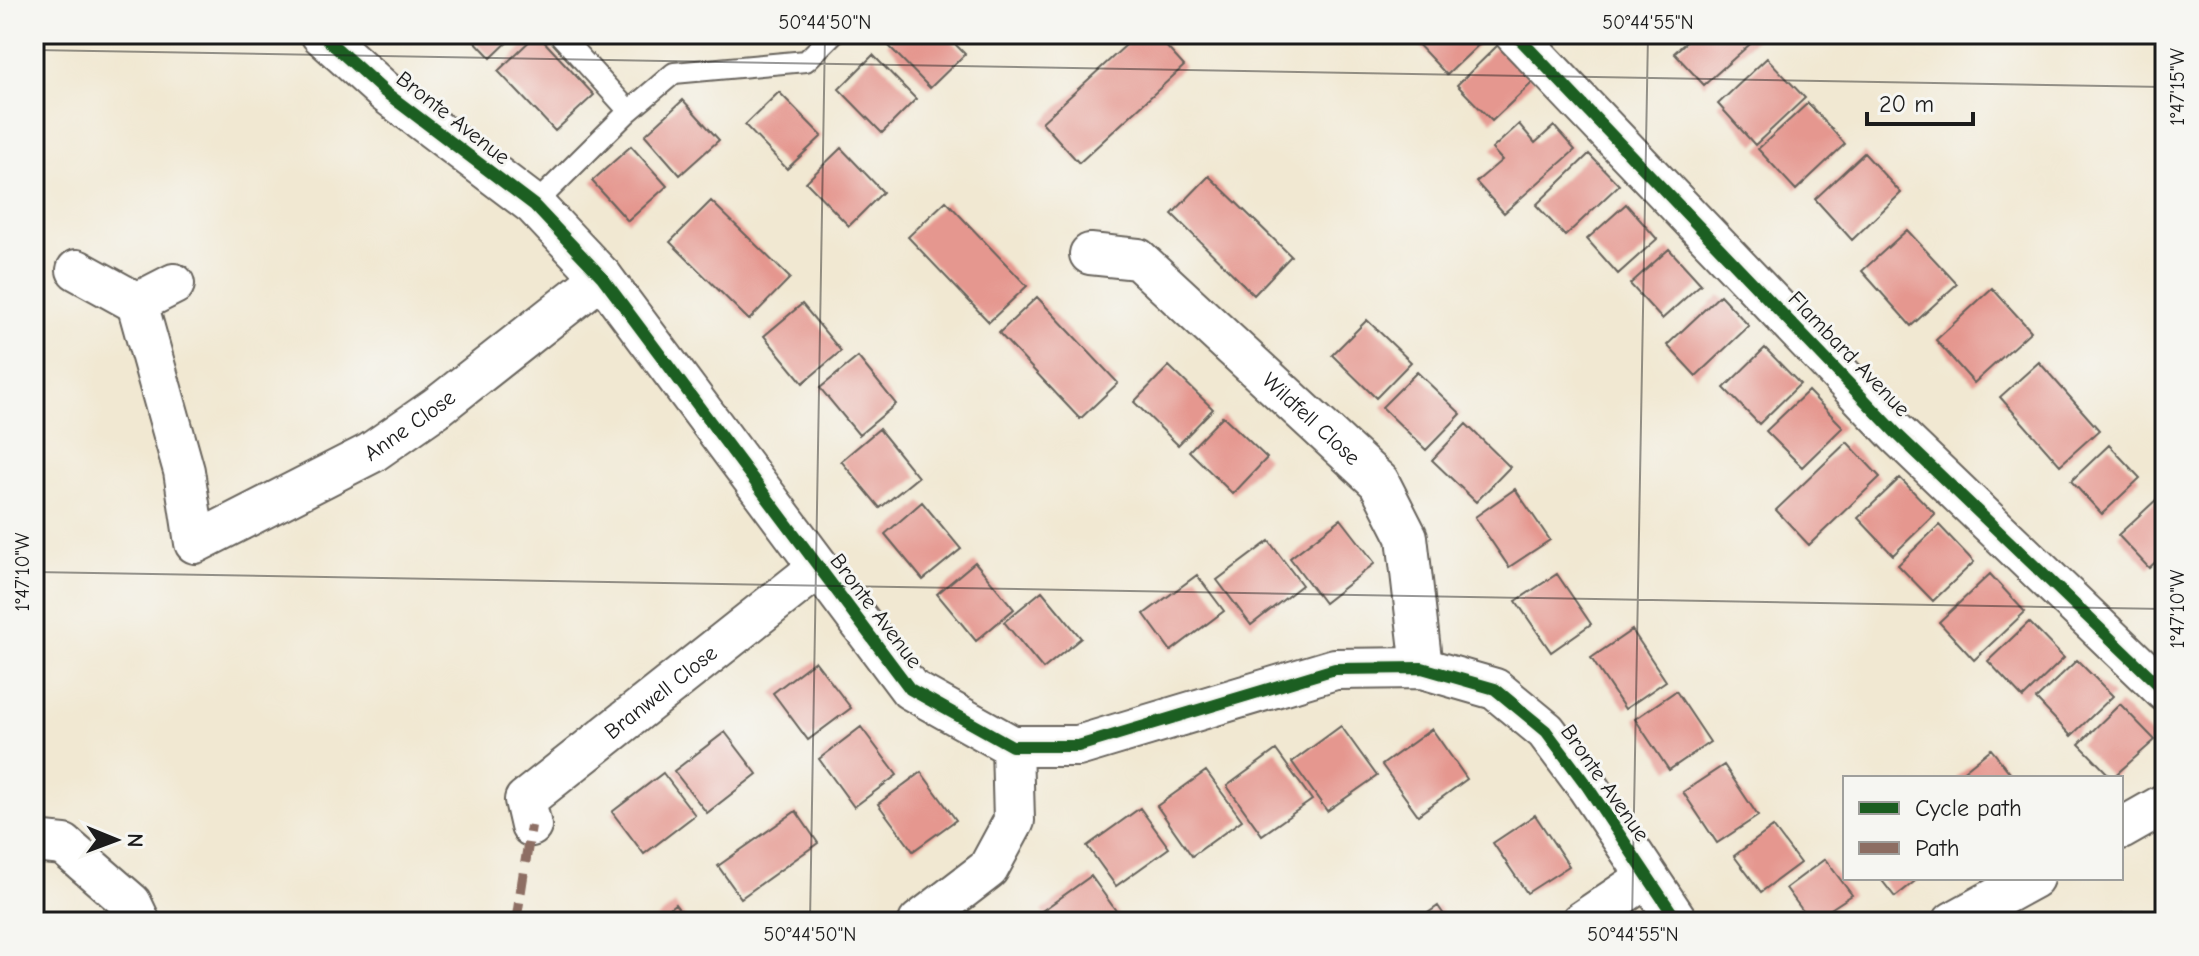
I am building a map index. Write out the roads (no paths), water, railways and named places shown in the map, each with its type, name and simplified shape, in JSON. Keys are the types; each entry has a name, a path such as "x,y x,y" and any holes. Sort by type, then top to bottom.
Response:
{"street":[{"name":"Bronte Avenue","path":"321,34 385,92 534,205 602,277 910,689 1012,746 1078,746 1335,669 1422,668 1495,689 1546,731 1587,786 1678,922"},
{"name":"Flambard Avenue","path":"1515,34 1897,434 2165,691"},
{"name":"Wildfell Close","path":"1090,254 1138,259 1379,482 1407,537 1422,668"},
{"path":"77,270 137,303 174,284"},
{"name":"Anne Close","path":"137,303 184,471 184,549 371,453 437,407 602,277"},
{"name":"Branwell Close","path":"531,826 525,800 818,568"},
{"path":"919,922 988,869 1014,821 1012,746"},
{"path":"2123,828 2163,811"},
{"path":"34,842 64,845 131,903 140,922"},
{"path":"1581,922 1646,878"},
{"path":"1953,922 2029,880"}],"lane":[{"path":"559,34 629,111"},
{"path":"534,205 629,111 674,73 806,61 833,34"}]}
